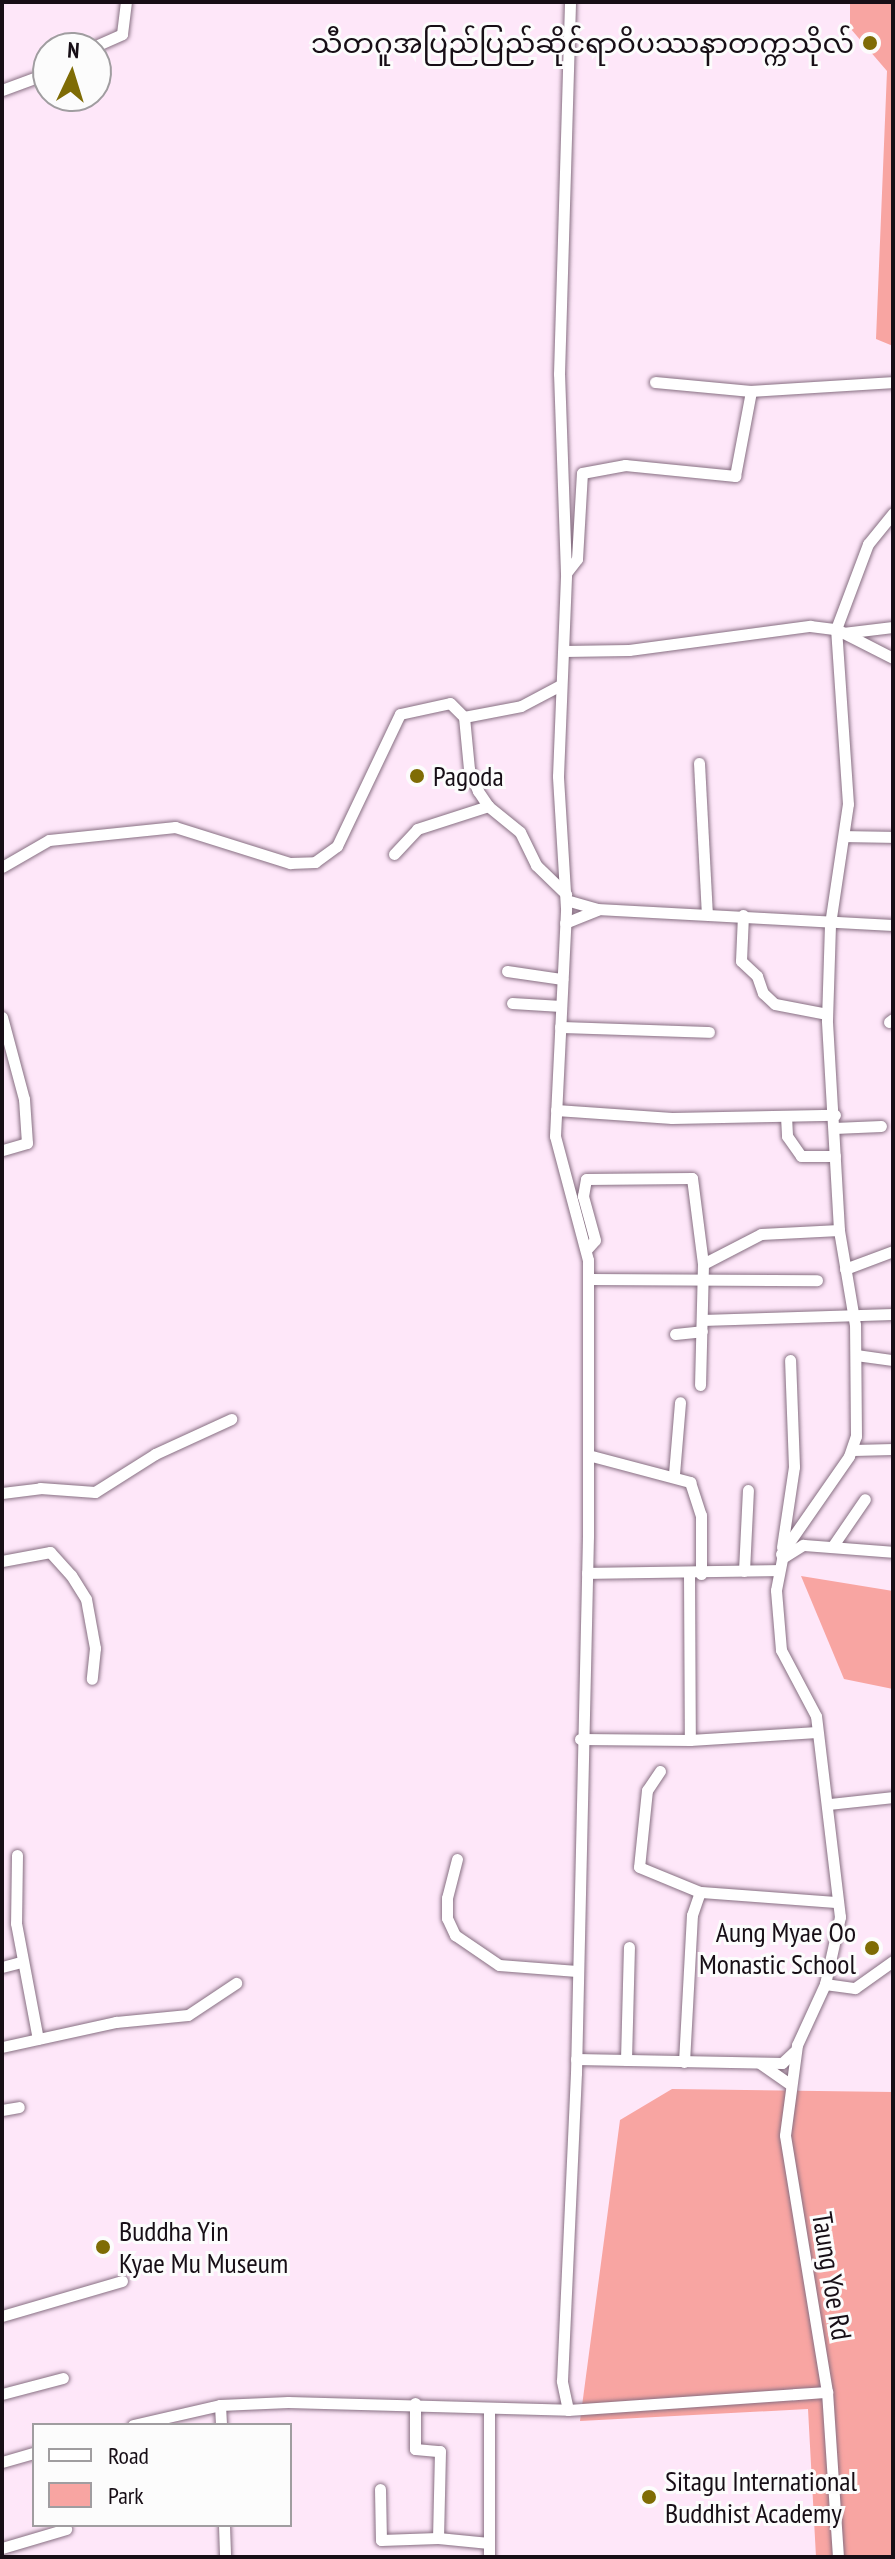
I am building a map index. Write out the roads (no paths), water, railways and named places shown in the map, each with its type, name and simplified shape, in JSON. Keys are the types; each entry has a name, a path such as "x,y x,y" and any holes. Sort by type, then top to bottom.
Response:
{"street":[{"path":"112,39 122,34 128,19 126,2"},
{"path":"568,2410 562,2381 576,2059 588,1455 586,1250 563,1183 556,1110 566,897 559,686 564,651 566,573 559,374 570,2"},
{"path":"2,90 32,79"},
{"path":"655,382 751,391 893,382"},
{"path":"566,573 577,559 582,473 625,465 735,476 751,391"},
{"path":"780,1560 853,1450 856,1355 839,1230 827,1014 830,924 845,836 848,794 839,631 868,544 893,513"},
{"path":"564,651 629,650 782,626 839,631 893,627"},
{"path":"839,631 893,658"},
{"path":"464,717 521,706 559,686"},
{"path":"2,867 49,840 175,827 290,863 315,862 337,846 400,714 450,703 464,717 469,769 488,806 520,832 536,865 566,897 597,909 743,915 830,924 893,925"},
{"path":"699,763 707,914"},
{"path":"394,854 417,829 488,806"},
{"path":"845,836 893,837"},
{"path":"565,923 597,909"},
{"path":"743,915 741,961 757,976 763,993 775,1004 827,1014"},
{"path":"507,971 562,979"},
{"path":"512,1003 561,1006"},
{"path":"2,1017 24,1099 27,1143 2,1150"},
{"path":"560,1027 709,1032"},
{"path":"556,1110 672,1118 786,1116 881,1126"},
{"path":"786,1116 787,1136 801,1156 835,1156"},
{"path":"586,1250 595,1240 583,1196 586,1179 692,1178 703,1264 700,1385"},
{"path":"703,1264 761,1234 839,1230"},
{"path":"845,1269 893,1251"},
{"path":"588,1279 703,1282 817,1280"},
{"path":"675,1334 702,1326 893,1314"},
{"path":"856,1355 893,1360"},
{"path":"790,1360 794,1467 780,1560 778,1640 816,1716 829,1804 840,1922 825,1984 855,1988 893,1961"},
{"path":"674,1474 680,1402"},
{"path":"2,1493 40,1488 95,1492 155,1454 231,1419"},
{"path":"853,1450 893,1449"},
{"path":"588,1455 674,1474 690,1482 696,1494 690,1740"},
{"path":"744,1571 748,1490"},
{"path":"832,1547 865,1499"},
{"path":"587,1573 744,1571 780,1560 806,1544 893,1552"},
{"path":"2,1561 50,1552 71,1575 86,1599 95,1648 92,1679"},
{"path":"580,1739 690,1740 817,1732"},
{"path":"660,1771 647,1790 639,1867 700,1892 837,1902"},
{"path":"829,1804 893,1797"},
{"path":"17,1855 16,1923 38,2039"},
{"path":"457,1859 447,1898 447,1918 455,1935 499,1965 577,1971"},
{"path":"684,2062 692,1915 700,1892"},
{"path":"626,2060 629,1947"},
{"path":"2,1967 21,1962"},
{"path":"2,2047 116,2022 188,2015 236,1983"},
{"name":"Taung Yoe Rd","path":"825,1984 811,2005 797,2045 785,2141 827,2392 838,2557"},
{"path":"576,2059 782,2063 797,2045"},
{"path":"757,2062 790,2084"},
{"path":"2,2110 19,2107"},
{"path":"2,2316 122,2281"},
{"path":"2,2394 63,2378"},
{"path":"142,2423 220,2405 415,2403 568,2410 827,2392"},
{"path":"415,2403 415,2449 440,2451 438,2538"},
{"path":"220,2405 221,2423"},
{"path":"489,2408 489,2557"},
{"path":"2,2462 32,2454"},
{"path":"380,2489 381,2540 438,2538 489,2543"},
{"path":"224,2527 225,2557"},
{"path":"2,2548 66,2529"}],"place":[{"name":"သီတဂူအပြည်ပြည်ဆိုင်ရာဝိပဿနာတက္ကသိုလ်","path":"870,43"},
{"name":"Pagoda","path":"417,776"},
{"name":"Aung Myae Oo Monastic School","path":"872,1948"},
{"name":"Buddha Yin Kyae Mu Museum","path":"103,2247"},
{"name":"Sitagu International Buddhist Academy","path":"649,2497"}]}
